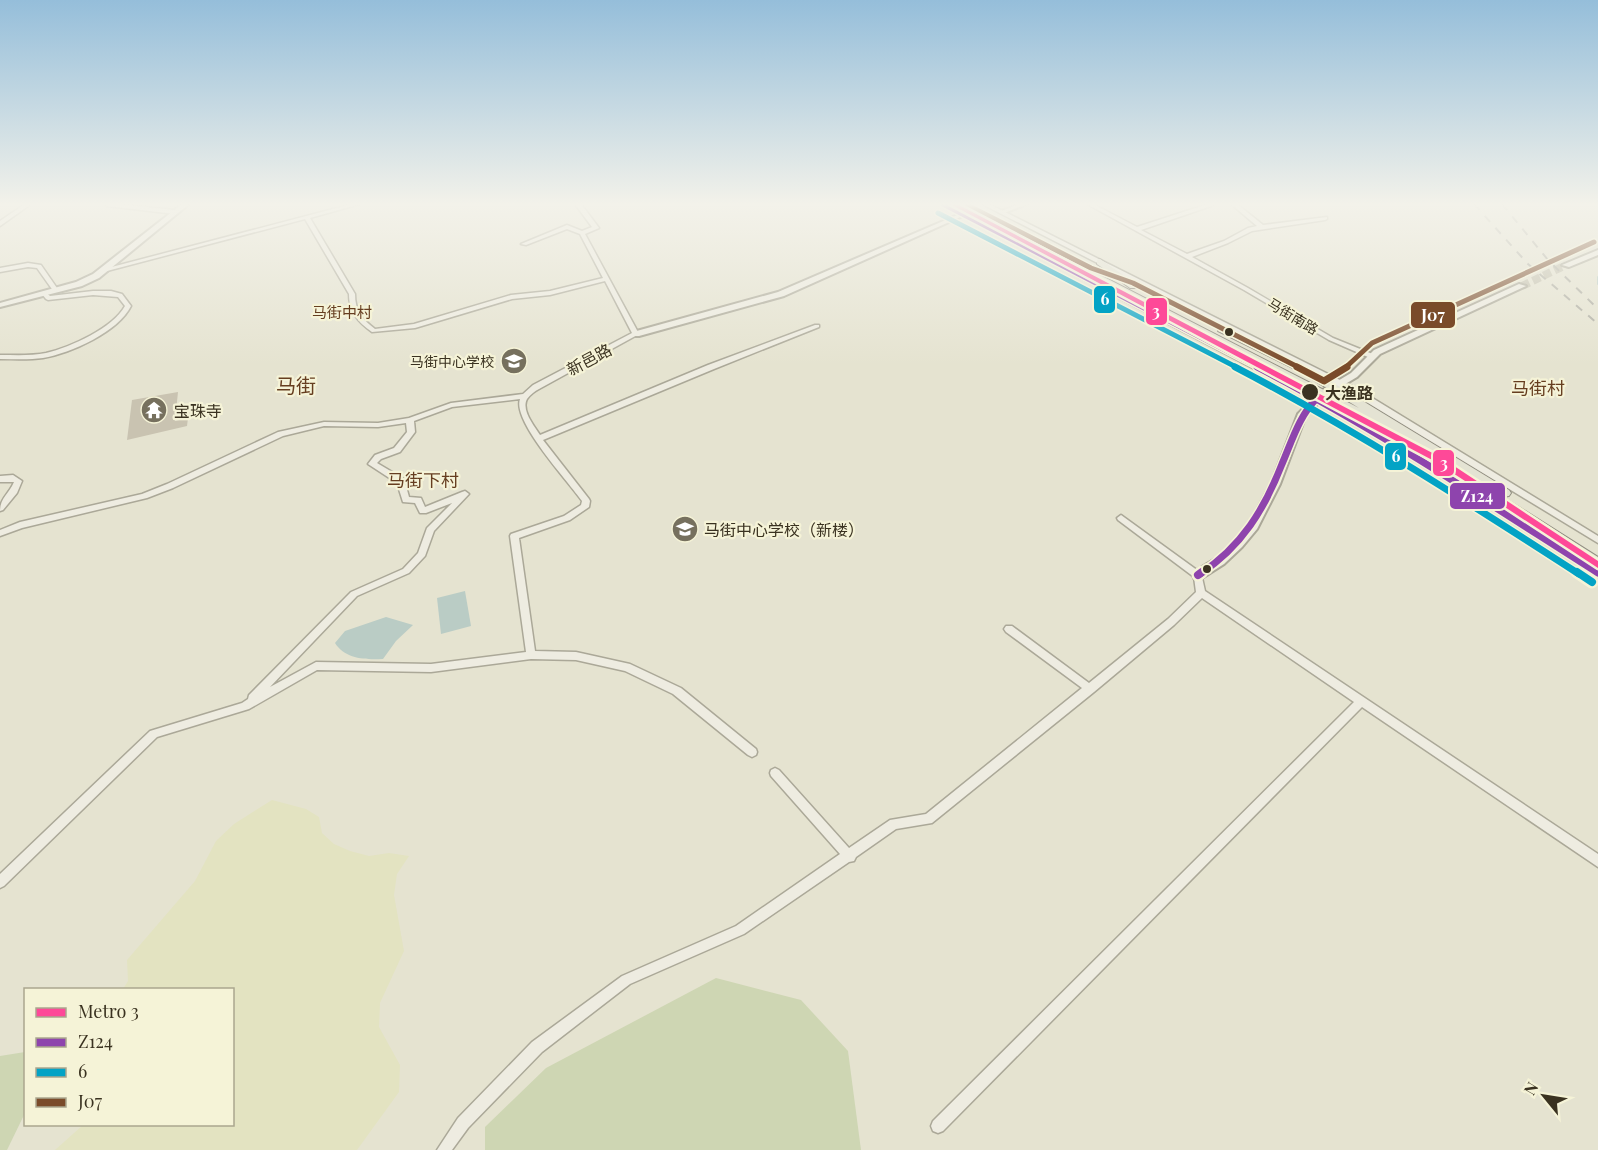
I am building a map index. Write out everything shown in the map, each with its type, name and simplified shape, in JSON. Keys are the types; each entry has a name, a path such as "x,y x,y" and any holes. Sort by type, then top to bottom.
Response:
{"main road":[{"path":"1066,258 1254,345 1313,369"},
{"path":"1071,258 1177,317 1216,345"},
{"path":"1100,262 1130,289"},
{"path":"1087,278 1130,289"},
{"path":"1177,317 1328,390 1479,476 1598,552"},
{"path":"1254,345 1598,563"},
{"path":"1444,444 1479,476"},
{"path":"1434,458 1494,506"}],"street":[{"path":"0,305 79,284 107,269 121,258"},
{"path":"107,269 150,258"},
{"path":"330,258 352,294 351,308 358,319 374,331 415,326 512,297 550,293 606,279"},
{"path":"595,258 636,334"},
{"name":"新邑路","path":"525,396 536,387 636,334 781,294 864,258"},
{"path":"1048,258 1216,345 1328,390 1444,444 1598,540"},
{"path":"1092,258 1313,369 1328,390 1494,506 1598,573"},
{"name":"马街南路","path":"1187,258 1331,339 1371,356"},
{"path":"1566,265 1584,258"},
{"path":"0,270 28,265 39,266 56,291"},
{"path":"1198,575 1221,563 1247,538 1262,514 1302,414 1328,390 1354,375 1371,356 1522,286"},
{"path":"0,357 40,356 71,346 118,320 126,312 128,306 120,295 110,292 60,298 48,298 45,294"},
{"path":"538,440 711,367 817,326"},
{"path":"0,533 20,525 161,490 281,434 300,428 340,422 378,425 410,420 451,405 525,396 523,413 538,440 586,501 585,507 567,518 514,536 531,655"},
{"path":"245,706 354,594 406,571 422,554 430,530 465,494 423,511 418,500 406,500 401,481 372,464 378,457 397,450 411,432 410,420"},
{"path":"0,479 13,478 18,481 14,491 0,508"},
{"path":"1121,518 1198,575 1201,593 1598,861"},
{"path":"444,1150 463,1123 537,1047 627,980 740,930 850,857 894,824 928,819 1171,622 1201,593"},
{"path":"1009,629 1090,689"},
{"path":"0,882 154,734 245,706 316,666 430,668 531,655 576,656 627,667 677,691 752,752"},
{"path":"938,1126 1361,702"},
{"path":"775,773 850,857"}],"green space":[{"path":"272,800 306,809 319,817 322,833 334,844 350,851 369,856 389,853 409,856 397,874 394,895 404,951 380,1003 379,1027 400,1065 399,1092 357,1150 55,1150 82,1126 234,1126 234,988 124,988 128,981 127,960 195,881 216,841 234,824"},
{"path":"716,978 801,1000 848,1051 861,1150 485,1150 485,1127 546,1068"},
{"path":"24,1052 24,1115 7,1150 0,1150 0,1056"}],"shaded area":[{"path":"465,591 471,626 441,634 437,598"},
{"path":"386,617 413,625 396,641 383,659 363,659 350,655 335,643 345,631"}],"building":[{"name":"宝珠寺","path":"178,392 175,421 188,418 187,426 127,440 132,400"}],"waterway":[{"path":"1598,277 1598,284"}],"tunnel":[{"path":"1522,286 1566,265"}],"railway":[{"path":"1522,258 1598,324"},
{"path":"1546,258 1598,309"}],"metro line":[{"name":"3","path":"1055,258 1439,460 1598,565"}],"transit line":[{"name":"6","path":"1024,258 1312,407 1400,459 1592,582"},
{"name":"Z124","path":"1046,258 1317,398 1405,450 1598,573"},
{"name":"J07","path":"1071,258 1091,268 1133,283 1324,381 1347,367 1372,343 1560,258"},
{"name":"Z124","path":"1198,575 1231,550 1255,521 1272,488 1300,422 1311,403 1317,398"}],"place":[{"name":"马街中心学校","path":"514,361"},
{"name":"大渔路","path":"1310,392"},
{"name":"宝珠寺","path":"154,410"},
{"name":"马街中心学校（新楼）","path":"685,529"}],"district":[{"name":"马街中村","path":"342,312"},
{"name":"马街","path":"296,384"},
{"name":"马街村","path":"1538,388"},
{"name":"马街下村","path":"423,480"}]}
